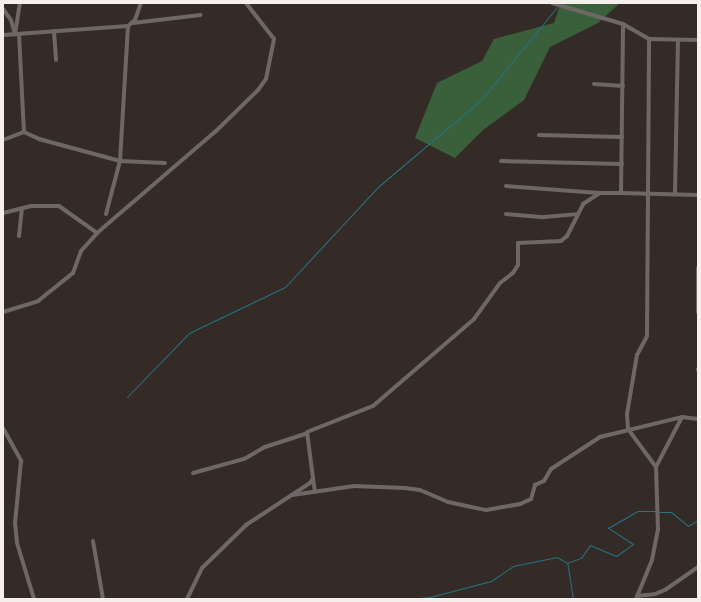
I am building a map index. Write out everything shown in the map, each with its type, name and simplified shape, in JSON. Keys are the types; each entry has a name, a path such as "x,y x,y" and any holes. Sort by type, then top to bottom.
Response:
{"street":[{"path":"20,3 17,34 24,132"},
{"path":"3,35 128,26 132,23 141,3"},
{"path":"3,312 38,301 73,273 81,251 97,233 238,112 266,79 274,39 246,3"},
{"path":"552,3 623,24 649,39 698,40"},
{"path":"3,9 11,20 17,34"},
{"path":"132,23 201,15"},
{"path":"621,193 623,24"},
{"path":"106,214 120,161 128,26"},
{"path":"54,31 56,60"},
{"path":"649,39 647,336 637,355 627,414 628,429 656,468"},
{"path":"675,194 678,40"},
{"path":"594,84 623,86"},
{"path":"3,140 24,132 39,139 120,161 165,163"},
{"path":"539,135 622,137"},
{"path":"501,161 622,164"},
{"path":"506,186 600,193 698,195"},
{"path":"193,473 244,460 266,447 305,434 373,406 474,319 500,283 513,273 518,264 518,243 561,241 567,236 583,204 600,193"},
{"path":"3,213 22,208 44,205 59,206 97,233"},
{"path":"19,236 22,208"},
{"path":"506,214 544,217 577,214"},
{"path":"698,268 698,312"},
{"path":"636,597 642,587 657,539 656,468 682,417"},
{"path":"292,495 354,486 405,488 420,490 448,502 486,510 520,504 531,499 535,485 544,481 552,469 600,437 682,417 698,419"},
{"path":"3,428 21,461 15,522 16,543 34,599"},
{"path":"305,434 315,492"},
{"path":"187,599 195,578 218,550 246,525 292,495 313,478"},
{"path":"94,540 103,599"},
{"path":"636,597 655,594 665,590 698,567"}],"green space":[{"path":"561,3 620,3 598,23 550,47 524,100 483,130 455,158 415,138 437,83 482,61 494,39 554,23"}],"waterway":[{"path":"127,397 189,333 285,287 379,186 482,99 557,7"},
{"path":"573,599 567,563 581,558 590,545 616,556 633,544 608,528 638,511 656,511"},
{"path":"659,512 671,512 688,526 698,520"},
{"path":"408,599 430,597 491,581 513,566 557,557 567,563"}]}
